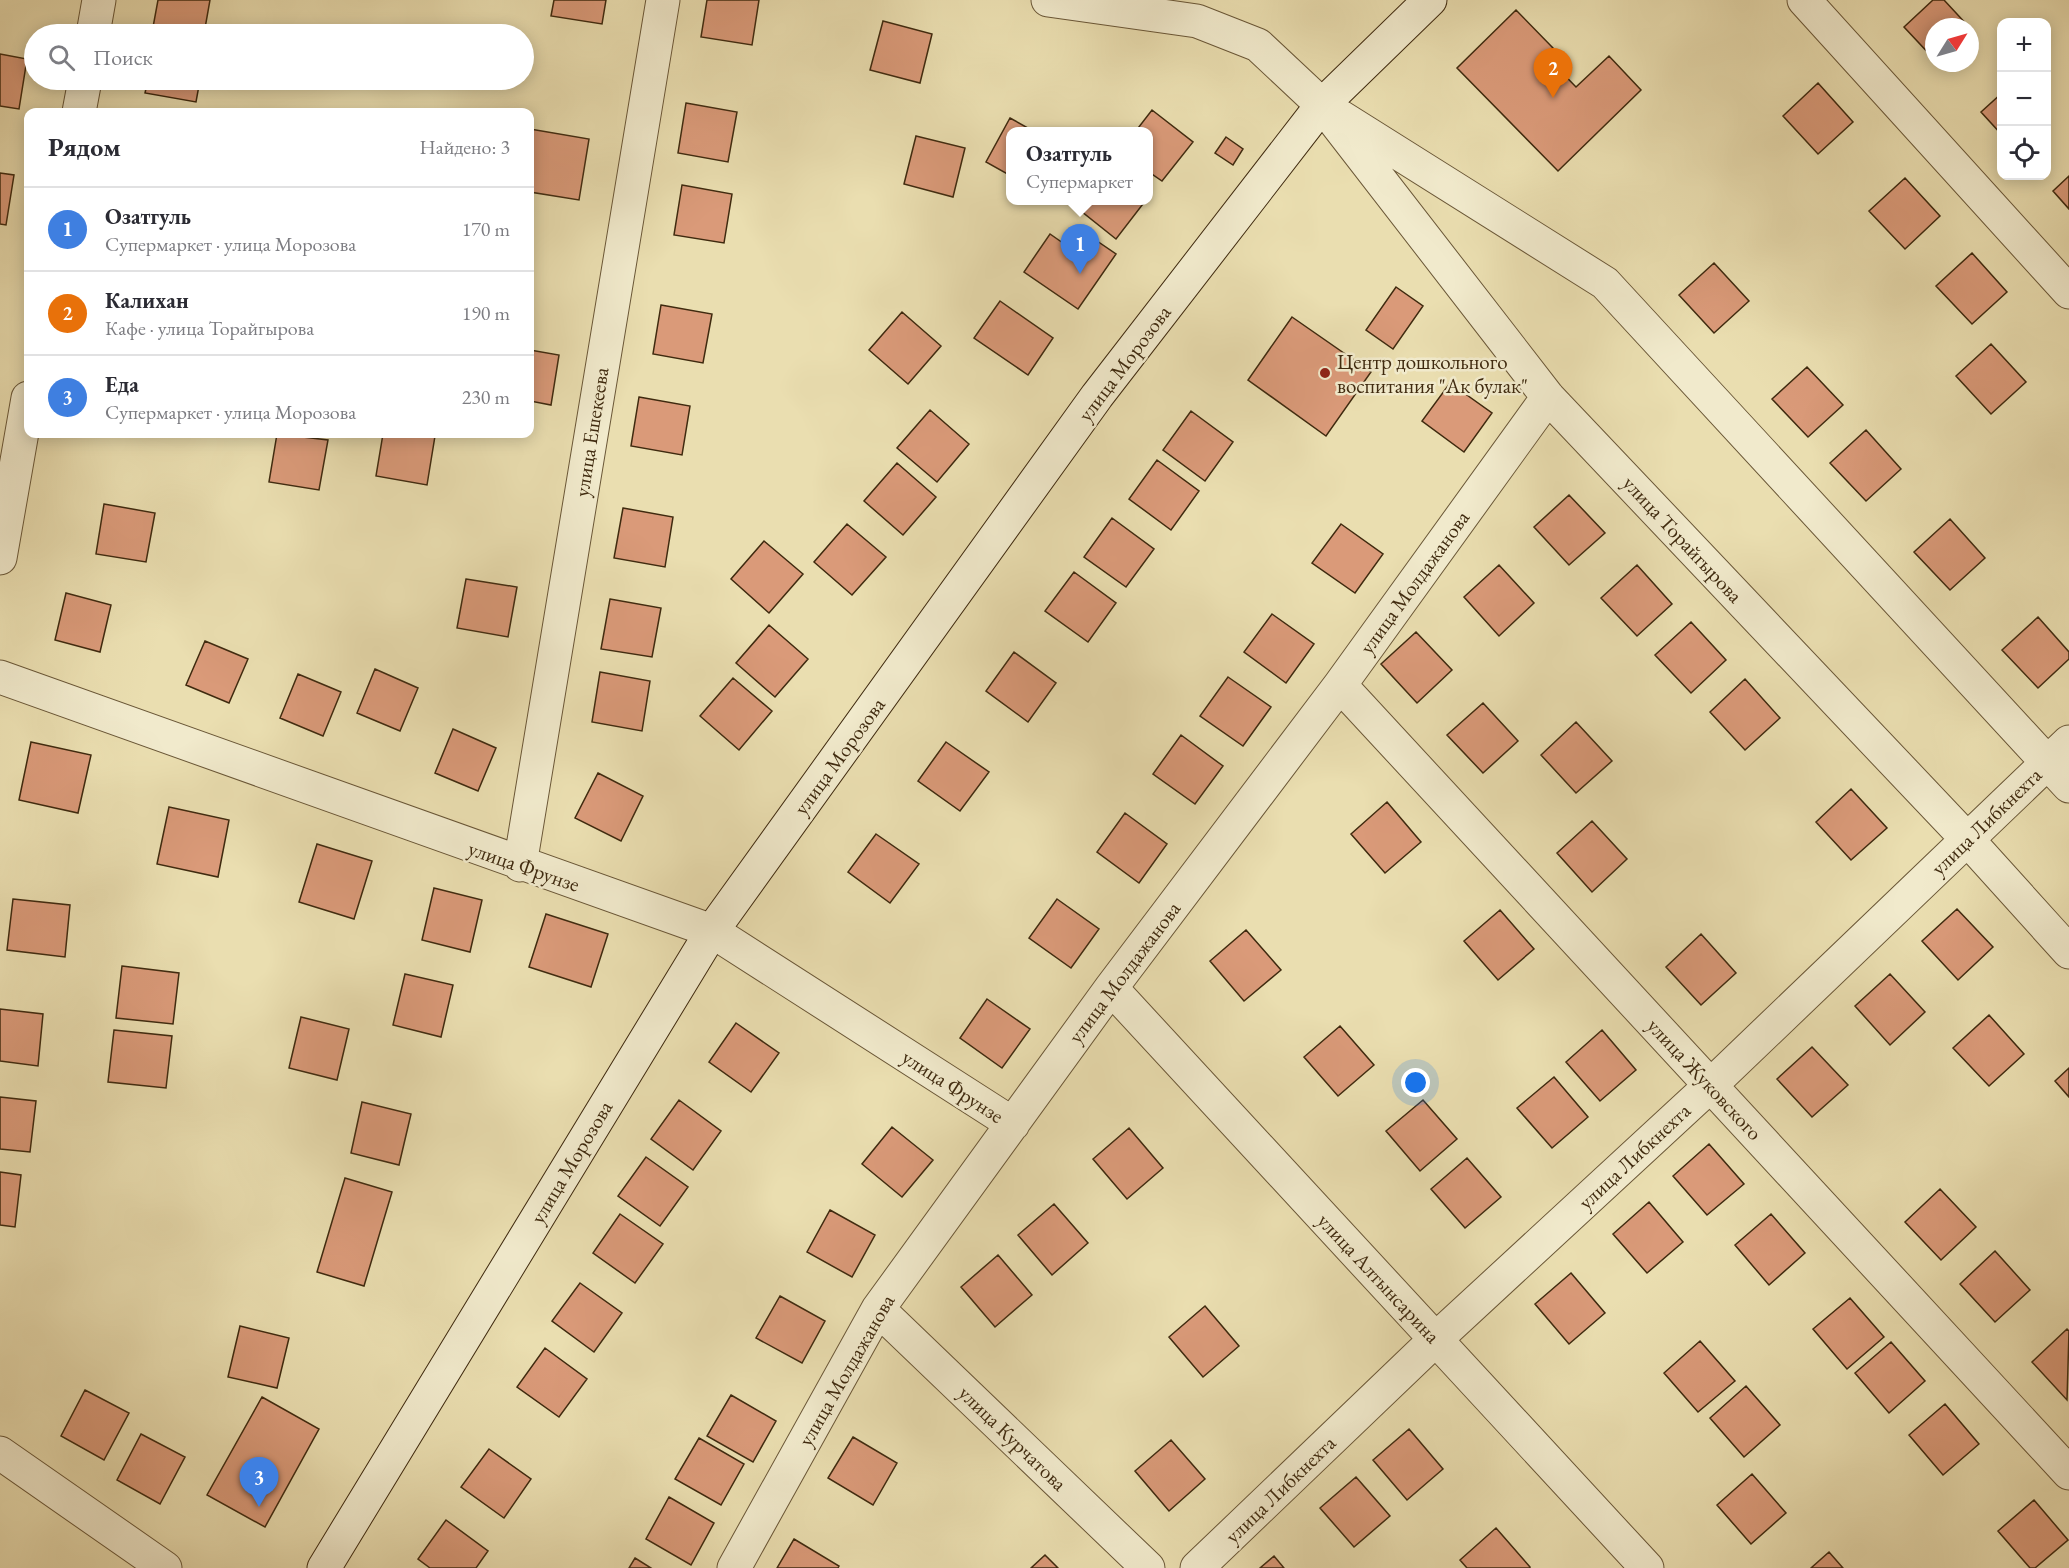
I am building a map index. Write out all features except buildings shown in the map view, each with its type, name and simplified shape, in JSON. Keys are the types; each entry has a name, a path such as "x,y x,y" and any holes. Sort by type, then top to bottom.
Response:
{"street":[{"path":"95,24 99,0"},
{"name":"улица Ешекеева","path":"520,865 663,0"},
{"name":"улица Торайгырова","path":"1048,0 1197,21 1258,45 1322,105 1548,397 1967,839 2069,952"},
{"name":"улица Морозова","path":"324,1568 712,931 1097,396 1322,105 1430,0"},
{"path":"1804,0 2069,292"},
{"path":"80,108 83,90"},
{"name":"улица Торайгырова","path":"1322,105 1605,283 2058,752 2069,786"},
{"name":"улица Молдажанова","path":"734,1568 878,1309 1111,988 1340,685 1548,397"},
{"path":"0,558 24,421"},
{"name":"улица Фрунзе","path":"0,677 520,865 712,931 1013,1124"},
{"name":"улица Жуковского","path":"1340,685 2069,1473"},
{"name":"улица Либкнехта","path":"1197,1568 1436,1339 1711,1085 2058,752"},
{"name":"улица Алтынсарина","path":"1111,988 1647,1568"},
{"name":"улица Курчатова","path":"878,1309 1148,1568"},
{"path":"0,1453 165,1568"}],"place":[{"name":"Калихан","path":"1553,98"},
{"name":"Oзатгуль","path":"1080,274"},
{"name":"Центр дошкольного воспитания \"Ак булак\"","path":"1325,373"},
{"name":"Еда","path":"259,1507"}]}
